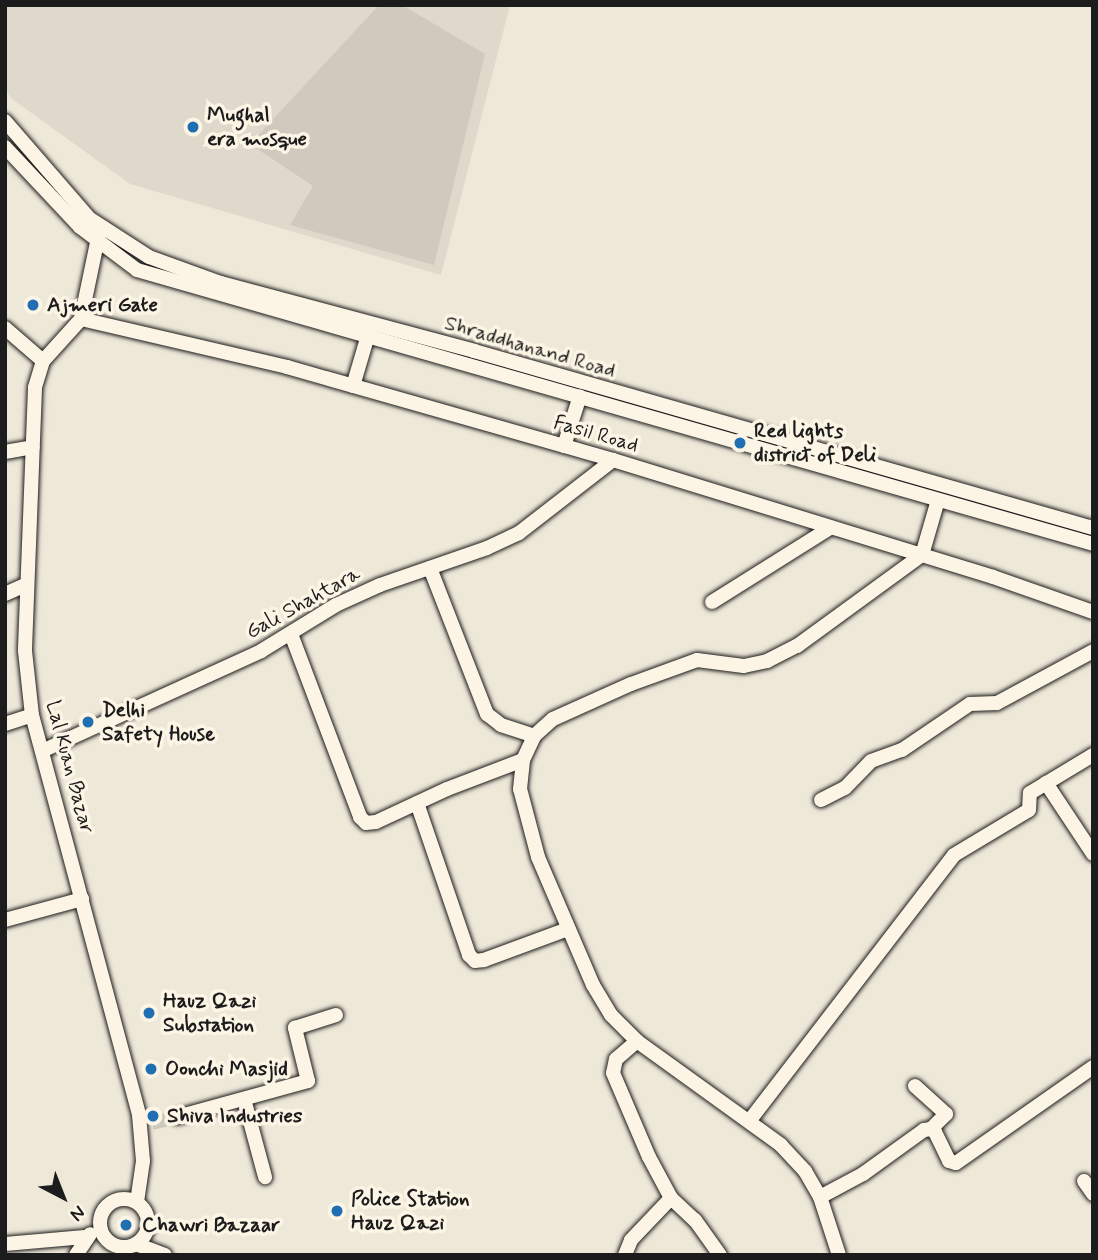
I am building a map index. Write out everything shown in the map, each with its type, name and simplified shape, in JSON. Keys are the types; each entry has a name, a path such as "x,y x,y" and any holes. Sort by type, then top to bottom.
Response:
{"street":[{"name":"Shraddhanand Road","path":"5,121 99,232 138,270 1093,544"},
{"name":"Shraddhanand Road","path":"5,147 80,227 99,232 149,257 221,283 474,351 1093,528"},
{"path":"81,319 99,232"},
{"name":"Lal Kuan Bazar","path":"81,319 43,361 34,388 25,651 32,715 146,1124 137,1202"},
{"name":"Fasil Road","path":"81,319 287,367 613,460 922,555 1093,612"},
{"path":"5,328 43,361"},
{"path":"353,386 368,335"},
{"path":"564,446 580,396"},
{"path":"5,452 33,447"},
{"name":"Gali Shahtara","path":"42,751 292,635 336,605 487,548 519,533 613,460"},
{"path":"839,1255 820,1197 805,1171 781,1144 638,1041 611,1015 593,985 538,857 520,789 523,760 534,736 553,719 697,660 744,667 767,661 797,646 922,555 938,500"},
{"path":"712,601 830,527"},
{"path":"430,568 488,714 501,725 534,736"},
{"path":"5,594 27,584"},
{"path":"292,635 360,817 366,823 376,822 523,760"},
{"path":"821,800 845,788 872,761 902,750 970,704 997,704 1093,651"},
{"path":"5,724 32,715"},
{"path":"750,1120 954,855 1029,810 1030,793 1093,755"},
{"path":"1046,783 1093,854"},
{"path":"417,803 469,955 475,961 568,929"},
{"path":"5,920 82,899"},
{"path":"177,1117 308,1081 295,1028 336,1015"},
{"path":"638,1041 616,1059 613,1073 649,1157 671,1198 695,1220 720,1255"},
{"path":"931,1129 949,1161 956,1163 1093,1068"},
{"path":"820,1197 863,1174 924,1130 931,1129 946,1114 915,1086"},
{"path":"244,1099 265,1177"},
{"path":"1084,1181 1093,1194"},
{"path":"625,1255 631,1240 671,1198"},
{"path":"121,1199 137,1202 148,1215 147,1232 136,1244 128,1247 111,1244 100,1227 101,1214 113,1201 121,1199"},
{"path":"5,1244 85,1237 100,1227"},
{"path":"76,1255 85,1237"},
{"path":"136,1244 165,1255"}],"shaded area":[{"path":"5,5 510,5 441,275 130,184 12,99 5,88"},
{"path":"379,5 402,5 485,54 434,265 290,225 313,186 250,144"}],"tunnel":[{"path":"152,1123 177,1117"}],"place":[{"name":"Mughal era mosque","path":"193,127"},
{"name":"Ajmeri Gate","path":"33,305"},
{"name":"Red lights district of Deli","path":"740,443"},
{"name":"Delhi Safety House","path":"88,722"},
{"name":"Hauz Qazi Substation","path":"149,1013"},
{"name":"Oonchi Masjid","path":"151,1069"},
{"name":"Shiva Industries","path":"153,1116"},
{"name":"Police Station Hauz Qazi","path":"337,1211"},
{"name":"Chawri Bazaar","path":"126,1225"}]}
